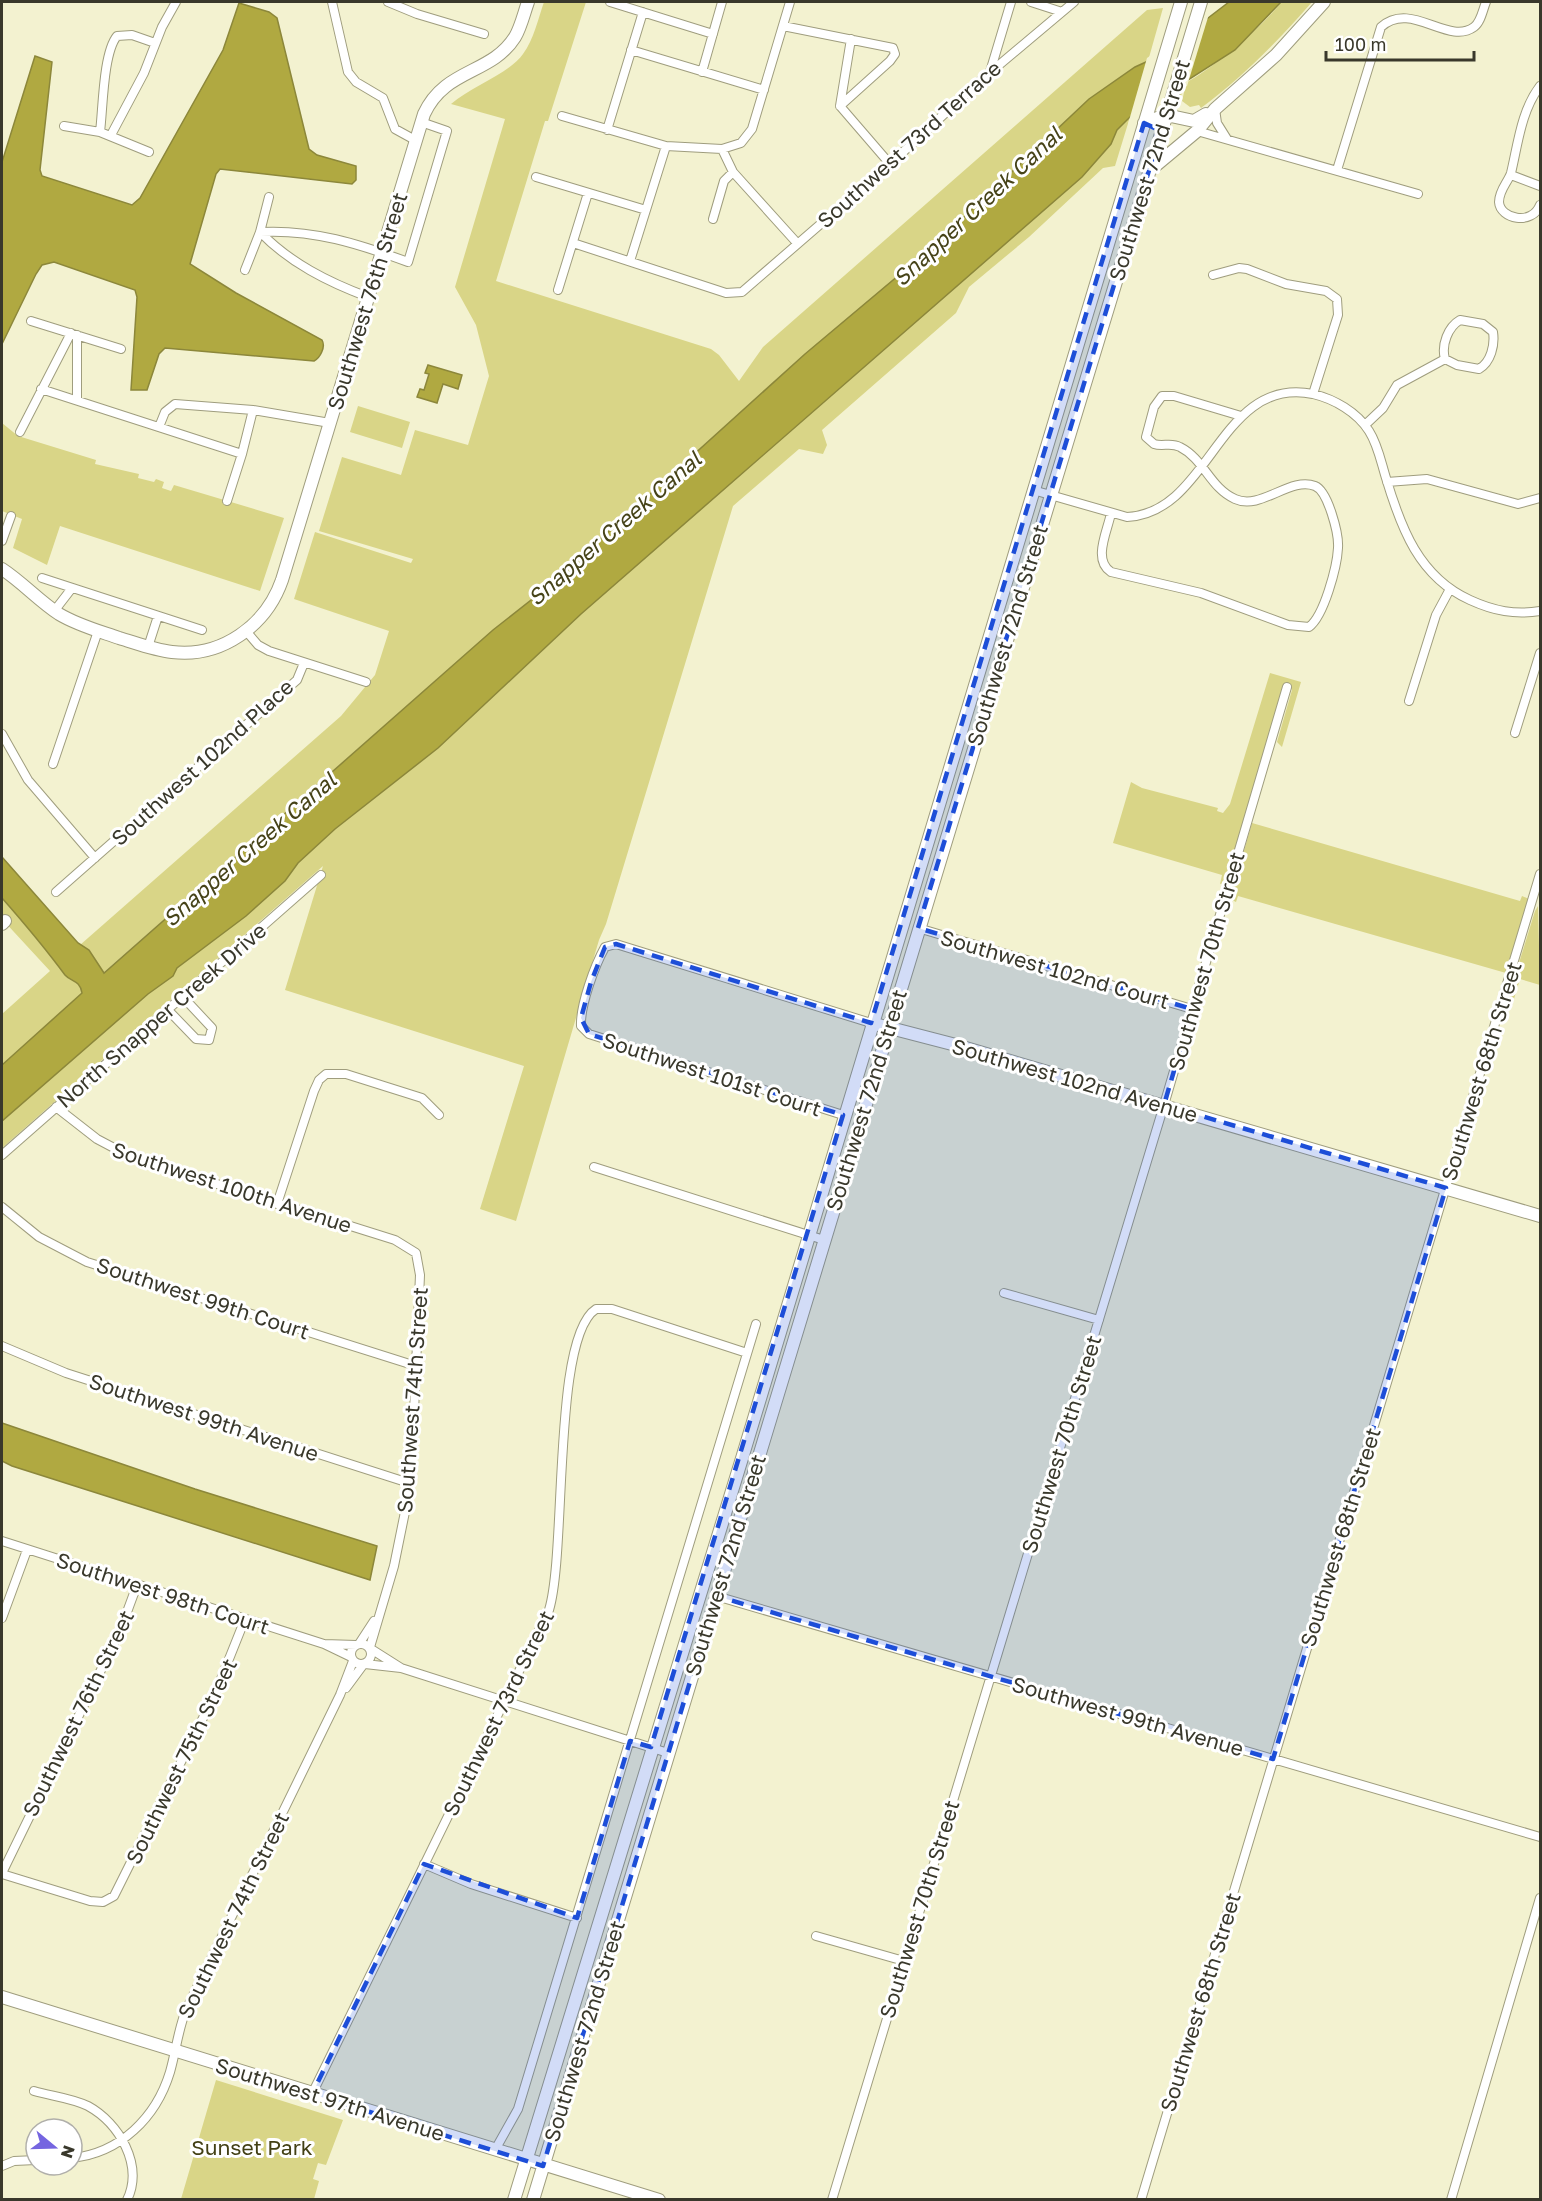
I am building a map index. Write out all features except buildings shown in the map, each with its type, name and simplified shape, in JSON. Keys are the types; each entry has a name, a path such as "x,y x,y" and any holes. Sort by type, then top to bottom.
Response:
{"main road":[{"name":"Southwest 76th Street","path":"246,631 265,611 280,585 421,122 432,98 439,89 492,59 507,46 518,30 528,2"},
{"name":"Southwest 72nd Street","path":"514,2199 651,1747 743,1455 843,1115 1181,2"},
{"name":"Southwest 72nd Street","path":"533,2199 1201,2"},
{"path":"1148,171 1276,55 1324,2"},
{"path":"1144,121 1167,109 1194,121 1215,109"},
{"path":"1144,121 1161,131 1191,134"},
{"path":"1111,232 1129,237"},
{"path":"1080,333 1097,338"},
{"path":"2,568 54,610 98,631 148,647 176,653 197,652 219,646 246,631"},
{"path":"997,608 1014,612"},
{"path":"953,751 958,759 962,786"},
{"name":"Southwest 102nd Avenue","path":"871,1023 1164,1105 1540,1216"},
{"path":"769,1362 786,1367"},
{"path":"743,1455 758,1459"},
{"path":"700,1591 716,1596"},
{"path":"598,1925 615,1930"},
{"name":"Southwest 97th Avenue","path":"2,1997 543,2166 659,2199"}],"street":[{"path":"111,135 144,73 155,43 176,2"},
{"path":"332,2 348,72 356,82 383,98 395,129 415,141"},
{"path":"388,2 417,14 484,34"},
{"path":"610,2 713,33"},
{"path":"702,72 722,2"},
{"path":"562,116 666,146 723,149 737,145 749,134 790,2"},
{"path":"990,72 1011,2"},
{"path":"1031,2 1062,12"},
{"name":"Southwest 73rd Terrace","path":"630,261 726,293 735,294 746,289 890,164 990,72 1074,2"},
{"path":"1337,170 1377,34 1383,24 1394,17 1406,15 1457,30 1466,30 1478,23 1486,2"},
{"path":"607,130 643,12"},
{"path":"783,26 891,46 895,54 840,106"},
{"path":"100,132 109,57 114,39 127,34 155,43"},
{"path":"840,106 851,39"},
{"path":"631,50 764,90"},
{"path":"1540,86 1526,113 1511,164 1511,175 1503,185 1500,198 1503,211 1528,219 1535,215 1540,205"},
{"path":"840,106 890,164"},
{"path":"1215,109 1217,123 1227,139"},
{"path":"260,232 286,231 335,237 408,262 447,131 421,122"},
{"path":"64,126 111,135 149,153"},
{"path":"1191,134 1227,139 1418,194"},
{"path":"573,243 630,261 666,146"},
{"path":"723,149 733,172 797,243"},
{"path":"712,219 724,181 733,172"},
{"path":"1511,175 1540,186"},
{"path":"536,177 646,210"},
{"path":"558,291 588,193"},
{"path":"245,270 260,232 269,197"},
{"path":"260,232 279,252 368,297"},
{"path":"1213,275 1239,268 1247,269 1286,284 1326,291 1337,298 1338,315 1313,394"},
{"path":"1460,320 1483,324 1493,332 1493,347 1483,367 1472,370 1445,359 1444,347 1450,328 1460,320"},
{"path":"31,321 121,349"},
{"path":"20,432 41,389 74,334"},
{"path":"74,334 77,400"},
{"path":"1365,425 1383,408 1397,385 1445,359"},
{"path":"41,389 242,454"},
{"path":"1033,490 1111,513 1142,516 1157,511 1175,499 1241,416 1261,401 1274,396 1288,393 1313,394 1339,404 1365,425 1375,443 1412,547 1425,566 1450,589 1482,606 1502,612 1540,612"},
{"path":"1111,513 1102,554 1104,566 1111,572 1201,593 1288,625 1309,627 1316,621 1322,609 1338,549 1336,530 1324,494 1316,487 1302,485 1252,500 1237,500 1212,482 1202,465 1177,445 1159,446 1148,441 1146,430 1158,400 1162,396 1174,396 1241,416"},
{"path":"159,427 165,412 175,404 253,410 330,423"},
{"path":"227,501 253,410"},
{"path":"1387,482 1428,479 1513,504 1525,504 1540,498"},
{"path":"2,541 11,516"},
{"path":"42,578 202,630"},
{"path":"54,610 72,588"},
{"path":"1408,701 1436,615 1450,589"},
{"path":"148,647 158,616"},
{"path":"53,765 98,631"},
{"name":"Southwest 102nd Place","path":"246,631 263,649 366,682"},
{"path":"1515,733 1540,653"},
{"name":"Southwest 102nd Place","path":"56,892 297,680 304,663"},
{"name":"Southwest 70th Street","path":"832,2199 989,1675 1164,1105 1287,687"},
{"name":"Southwest 102nd Place","path":"2,734 28,780 95,858"},
{"name":"Southwest 68th Street","path":"1141,2199 1540,874"},
{"name":"North Snapper Creek Drive","path":"2,1155 321,875"},
{"name":"Southwest 102nd Court","path":"918,928 1192,1009"},
{"name":"Southwest 102nd Avenue","path":"583,1029 582,1012 603,950 610,944 871,1023"},
{"path":"168,1010 196,1039 209,1040 212,1028 183,997"},
{"name":"Southwest 101st Court","path":"583,1029 597,1037 843,1115"},
{"path":"277,1204 314,1091 322,1077 330,1074 346,1074 422,1098 439,1115"},
{"name":"Southwest 100th Avenue","path":"56,1107 96,1139 120,1152 394,1240 416,1253"},
{"path":"594,1167 824,1240"},
{"name":"Southwest 99th Court","path":"2,1208 39,1237 87,1262 416,1366"},
{"name":"Southwest 74th Street","path":"370,1648 377,1615 396,1555 409,1483 420,1275 416,1253"},
{"path":"1004,1293 1099,1320"},
{"name":"Southwest 73rd Street","path":"312,2094 506,1701 540,1631 552,1600 559,1549 566,1401 581,1328 588,1316 596,1309 612,1309 747,1353"},
{"name":"Southwest 72nd Street","path":"495,2150 518,2109 756,1324"},
{"name":"Southwest 99th Avenue","path":"2,1346 66,1373 409,1483"},
{"name":"Southwest 98th Court","path":"2,1541 324,1644 352,1659"},
{"path":"2,1618 27,1550"},
{"name":"Southwest 76th Street","path":"2,1874 120,1631 137,1585"},
{"name":"Southwest 99th Avenue","path":"716,1596 1540,1837"},
{"name":"Southwest 74th Street","path":"358,1644 377,1615"},
{"name":"Southwest 75th Street","path":"2,1874 82,1900 103,1902 111,1899 121,1886 219,1686 245,1619"},
{"name":"Southwest 98th Court","path":"324,1644 358,1644"},
{"path":"401,1668 370,1648 358,1644 352,1650 352,1659 364,1664 401,1668 668,1753"},
{"path":"364,1664 372,1656 370,1648"},
{"name":"Southwest 74th Street","path":"84,2156 98,2153 123,2140 145,2120 160,2097 186,2010 340,1695 352,1659"},
{"name":"Southwest 74th Street","path":"340,1695 364,1664"},
{"path":"424,1864 481,1888 577,1918"},
{"path":"1451,2199 1540,1898"},
{"path":"816,1936 904,1961"},
{"path":"34,2091 87,2106 104,2119 123,2140 132,2166 132,2188 127,2199"},
{"path":"2,2166 14,2161 24,2161"}],"highlighted area":[{"path":"1144,123 1161,131 918,928 1192,1009 1164,1105 1446,1188 1273,1759 716,1596 543,2166 312,2094 424,1864 577,1918 630,1741 651,1747 843,1115 589,1034 581,1018 591,982 605,947 616,944 871,1023"}],"green space":[{"path":"544,2 586,2 548,121 545,121 496,281 711,349 719,355 739,381 763,347 1147,10 1163,8 1148,61 1126,73 1089,99 930,249 805,354 545,589 493,630 103,973 91,953 80,945 341,716 375,675 389,631 294,599 315,532 411,563 413,559 319,531 342,457 401,475 415,430 468,445 489,376 476,325 455,287 505,119 451,104 517,61 530,42"},
{"path":"1208,2 1185,83 1237,46 1281,2 1312,2 1273,45 1231,84 1201,108 1199,105 1190,107 1182,101 1186,84 1178,103 1177,96"},
{"path":"1130,117 1115,166 1103,168 1029,237 969,287 956,313 822,430 827,445 823,454 799,449 733,506 606,924 599,940 516,1221 480,1209 524,1066 285,990 323,866 2,1148 2,1121 148,994 169,979 177,968 246,916 285,881 298,863 335,829 438,748 581,614 1082,177 1111,144 1117,130"},
{"path":"358,406 410,422 402,448 350,432"},
{"path":"2,423 18,436 96,460 95,464 139,474 138,478 164,482 162,488 171,491 174,485 284,518 260,591 60,526 47,565 13,548 22,519 2,511"},
{"path":"1270,673 1301,682 1282,747 1277,742 1292,690 1290,687 1225,883 1220,884 1222,875 1113,843 1131,782 1142,788 1218,808 1217,811 1223,813 1230,804"},
{"path":"1252,823 1520,901 1522,896 1529,899 1506,973 1238,896 1236,902 1230,899"},
{"path":"2,898 65,975 77,983 82,993 2,1065 2,1014 50,971 2,919"},
{"path":"1538,906 1540,985 1520,979 1511,1009 1506,1005"},
{"name":"Sunset Park","path":"216,2080 343,2120 326,2165 318,2163 313,2179 319,2181 314,2199 181,2199"}],"water":[{"name":"Snapper Creek Canal","path":"1229,2 1281,2 1235,50 1130,117 1117,130 1111,144 1082,177 581,614 438,748 335,829 298,863 285,881 246,916 177,968 173,976 148,994 2,1121 2,1065 82,993 77,983 65,975 2,898 2,857 78,943 89,950 104,973 493,630 545,589 805,354 930,249 1089,99 1135,67 1157,57"},
{"path":"239,3 269,12 277,18 309,149 317,155 356,166 356,180 352,184 220,169 216,174 190,264 236,293 322,340 323,349 320,355 314,361 165,348 159,354 147,390 131,390 137,297 135,290 54,262 42,265 36,274 2,344 2,162 35,56 52,62 40,170 42,176 132,205 140,198 223,50"},
{"path":"428,365 462,375 458,389 443,384 437,403 417,397 420,389 424,390 429,374 425,373"},
{"path":"2,1423 195,1489 377,1546 370,1580 12,1466 2,1461"}],"pier":[{"path":"1209,14 1187,86 1128,124 1147,58"}]}
